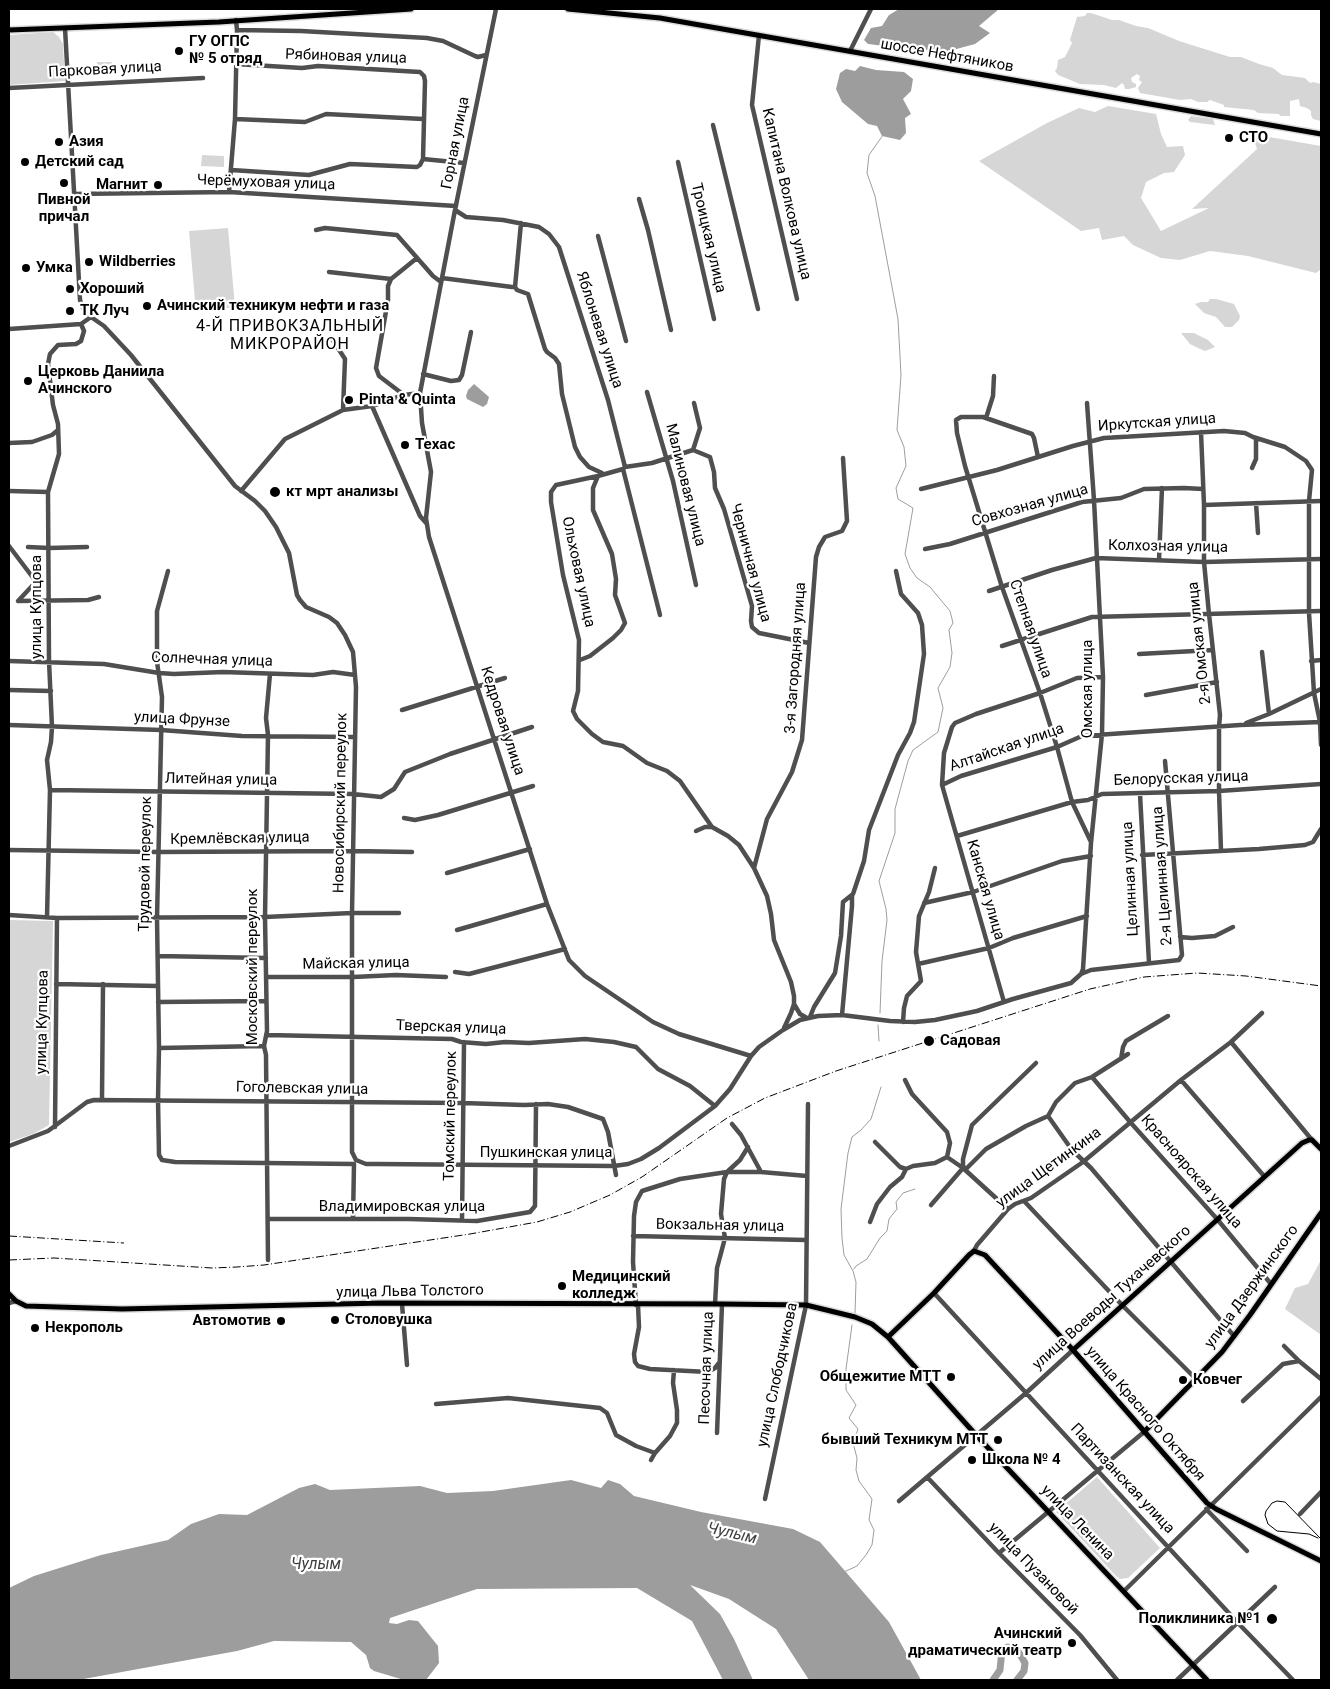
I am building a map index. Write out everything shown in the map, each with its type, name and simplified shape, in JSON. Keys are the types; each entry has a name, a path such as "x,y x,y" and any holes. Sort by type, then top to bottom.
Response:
{"main road":[{"path":"9,30 236,20 411,9"},
{"name":"шоссе Нефтяников","path":"568,9 660,18 1321,134"},
{"path":"1312,1140 1321,1149"},
{"name":"улица Воеводы Тухачевского","path":"1073,1350 1264,1176 1302,1143 1312,1140"},
{"name":"улица Дзержинского","path":"1144,1432 1211,1364 1234,1336 1321,1213"},
{"name":"улица Щетинкина","path":"888,1337 974,1251"},
{"name":"улица Красного Октября","path":"974,1251 985,1255 1073,1350 1209,1508 1321,1561"},
{"path":"9,1294 16,1301"},
{"name":"улица Льва Толстого","path":"16,1301 26,1306 122,1309 402,1304 806,1305"},
{"name":"улица Ленина","path":"806,1305 855,1316 872,1324 888,1337 976,1435 1207,1680"}],"street":[{"name":"Горная улица","path":"442,280 496,9"},
{"path":"850,51 871,9"},
{"path":"229,192 234,118 236,20"},
{"path":"9,329 81,324 91,317 83,308 80,300 65,28"},
{"path":"237,30 301,31 427,38 440,40 474,56 486,55"},
{"name":"Капитана Волкова улица","path":"759,35 752,105 797,299"},
{"name":"Рябиновая улица","path":"236,64 302,68 318,66 417,72 424,76 423,119"},
{"name":"Парковая улица","path":"9,88 203,78"},
{"path":"231,170 309,175 350,164 414,168 420,165 423,159 423,119 326,114 305,122 234,118"},
{"path":"713,125 758,309"},
{"path":"423,159 464,162"},
{"name":"Троицкая улица","path":"678,162 714,319"},
{"name":"Черёмуховая улица","path":"74,194 229,192 455,208 466,217 520,223"},
{"path":"639,199 671,330"},
{"path":"515,287 520,223"},
{"name":"Яблоневая улица","path":"520,223 539,227 560,247 608,400 660,614"},
{"path":"316,230 324,228 394,234 400,237 433,276 442,280 515,287 517,290 526,292 531,298 545,349 559,364 562,394 575,446 580,457 600,475"},
{"path":"598,236 626,341"},
{"path":"404,396 378,374 376,368 388,300 387,293 391,279 417,258"},
{"path":"329,272 391,279"},
{"name":"Кедровая улица","path":"442,280 420,394 422,423 431,477 427,524 432,547 547,904 564,949 569,960 580,972 653,1022 684,1036 751,1056"},
{"name":"Новосибирский переулок","path":"91,317 104,326 131,355 235,486 260,505 281,535 293,566 297,595 300,600 306,607 333,620 345,635 352,652 355,675 352,913 352,1152 355,1162 353,1219"},
{"name":"улица Купцова","path":"47,917 50,790 47,760 52,726 49,661 48,492 59,454 58,430 48,370 50,354 58,345 76,344 81,341 84,331 81,324"},
{"path":"423,374 451,381 459,380 462,375 471,332"},
{"path":"332,340 345,359 344,410"},
{"path":"994,376 994,396 986,418 1032,434 1038,457"},
{"name":"Малиновая улица","path":"647,392 667,458 696,585"},
{"path":"241,491 285,439 344,410 372,406 404,396 420,394"},
{"path":"580,660 590,656 613,638 622,630 625,623 615,595 616,579 612,554 593,510 593,488 600,475 652,463 693,450 700,428 694,403"},
{"name":"Омская улица","path":"1081,974 1083,970 1091,843 1102,734 1103,676 1087,403"},
{"path":"372,406 420,516 427,524"},
{"name":"Степная улица","path":"986,418 976,416 961,417 956,420 957,433 1002,587 1040,693 1072,802 1091,843"},
{"path":"9,444 32,442 52,435 58,430"},
{"name":"Иркутская улица","path":"921,489 997,470 1104,438 1201,432 1243,432 1283,446 1306,461 1312,470 1309,501"},
{"name":"2-я Омская улица","path":"1201,432 1204,562 1220,715 1219,791 1221,851"},
{"path":"1252,468 1256,459 1256,438"},
{"name":"Черничная улица","path":"693,450 710,457 714,472 715,488 724,509 752,606 752,627 759,633 809,643"},
{"name":"3-я Загородняя улица","path":"754,868 767,819 792,772 802,740 818,551 825,537 829,534 840,533 847,524 843,458"},
{"name":"Ольховая улица","path":"600,475 556,485 552,488 551,492 551,508 559,544 563,575 580,640 578,691 573,711 577,719 603,742 624,746 647,763 667,771 680,781 712,827"},
{"path":"1159,560 1162,488"},
{"name":"Совхозная улица","path":"925,550 950,544 1078,503 1121,498 1144,489 1203,489"},
{"path":"9,491 48,492"},
{"path":"1309,501 1311,661 1314,693 1320,722 1321,744"},
{"path":"1204,505 1321,502"},
{"path":"1256,503 1258,533"},
{"path":"9,546 34,579 33,585 18,601 88,600 99,597"},
{"path":"28,547 87,547"},
{"name":"Колхозная улица","path":"989,591 1052,570 1096,558 1204,562 1321,559"},
{"name":"Трудовой переулок","path":"161,1159 159,1155 158,1100 160,1048 157,918 162,697 159,673 157,607 167,580 168,571"},
{"path":"842,1015 852,896 863,866 869,830 894,763 912,728 924,654 920,617 901,594 896,571"},
{"path":"1002,646 1084,619 1100,616 1321,611"},
{"path":"1140,654 1213,650"},
{"path":"1262,652 1269,714"},
{"name":"Солнечная улица","path":"9,660 104,664 159,673 189,675 223,672 317,675 333,672 355,675"},
{"path":"1311,661 1321,660"},
{"name":"Московский переулок","path":"268,1260 266,1055 264,1046 267,1035 265,918 268,735 266,716 270,674"},
{"path":"1040,693 1082,677 1103,676"},
{"path":"402,710 505,678"},
{"path":"1146,694 1217,682"},
{"path":"1240,725 1269,714 1321,689"},
{"path":"9,690 51,692"},
{"name":"Канская улица","path":"1004,1002 942,785 944,753 954,724 976,714 1040,693"},
{"name":"Алтайская улица","path":"942,785 961,776 1057,747 1078,737 1240,725 1320,722"},
{"name":"улица Фрунзе","path":"9,725 161,730 242,736 354,737"},
{"path":"495,741 532,727"},
{"name":"Литейная улица","path":"50,790 353,794 378,797 389,792 405,772 450,754 495,741"},
{"name":"2-я Целинная улица","path":"1150,963 1181,959 1174,853 1165,761"},
{"name":"Белорусская улица","path":"957,836 1072,802 1088,800 1102,794 1219,791 1321,784"},
{"path":"404,818 415,820 429,818 533,786"},
{"name":"Целинная улица","path":"1140,794 1142,855 1150,963"},
{"path":"696,831 705,827 712,827 728,836 739,845 754,868 769,902 774,940 791,982 794,1004 800,1014 809,1018 842,1015 903,1022 935,1020 977,1011 1071,983 1081,974 1094,969 1150,963"},
{"path":"1142,855 1305,845 1313,842 1321,829"},
{"path":"447,873 530,849"},
{"name":"Кремлёвская улица","path":"9,850 412,852"},
{"path":"924,903 973,892 1062,861 1091,856"},
{"path":"903,1022 907,996 921,981 916,952 920,913 935,868"},
{"path":"809,1018 834,973 841,936 843,902 852,896"},
{"path":"457,930 547,904"},
{"path":"9,915 57,918 265,918 352,913 399,913"},
{"path":"918,964 989,948 1013,938 1087,916"},
{"name":"улица Купцова","path":"55,1127 57,918"},
{"path":"1180,937 1215,936 1233,927"},
{"path":"455,972 469,974 564,949"},
{"path":"158,956 266,958"},
{"name":"Майская улица","path":"267,977 396,975 446,977"},
{"path":"56,984 158,986"},
{"path":"102,1099 103,984"},
{"path":"158,1002 266,1001"},
{"path":"783,1030 794,1004"},
{"name":"улица Щетинкина","path":"974,1251 1008,1209 1024,1201 1083,1162 1181,1080 1231,1042 1262,1013"},
{"path":"1120,1059 1126,1042 1168,1016"},
{"name":"Пушкинская улица","path":"161,1159 175,1162 268,1164 355,1162 366,1164 614,1166 633,1163 650,1154 715,1106 730,1089 751,1056 770,1038 809,1018"},
{"name":"Тверская улица","path":"267,1035 452,1039 464,1042 529,1043 585,1039 614,1042 633,1046 658,1069 690,1086 715,1106"},
{"name":"Томский переулок","path":"462,1220 464,1042"},
{"path":"1231,1042 1312,1140"},
{"path":"160,1048 264,1046"},
{"path":"931,1205 963,1168 967,1168 986,1150 1026,1126 1048,1116 1056,1102 1076,1083 1092,1077 1128,1054"},
{"path":"963,1168 963,1159 972,1125 1036,1063"},
{"name":"Красноярская улица","path":"1092,1077 1217,1219 1271,1284"},
{"path":"905,1080 912,1094 947,1132 950,1143 947,1158"},
{"path":"1181,1080 1264,1176"},
{"name":"Гоголевская улица","path":"9,1146 38,1136 55,1127 87,1102 102,1099 548,1104 568,1106 604,1121 611,1143 614,1166"},
{"path":"535,1165 536,1104"},
{"name":"улица Слободчикова","path":"765,1499 806,1305 808,1104"},
{"path":"1048,1116 1072,1150 1091,1168 1234,1336"},
{"path":"732,1124 741,1135 761,1172"},
{"path":"875,1142 900,1167 906,1169"},
{"path":"727,1172 740,1160 748,1147"},
{"path":"947,1158 963,1168 1008,1209"},
{"path":"870,1222 877,1204 890,1187 902,1177 906,1169 913,1166 935,1163 947,1158"},
{"name":"Владимировская улица","path":"268,1219 481,1221 530,1212 534,1209 535,1165"},
{"path":"614,1166 616,1175"},
{"path":"719,1363 708,1372 643,1368 635,1362 635,1346 639,1327 633,1267 636,1202 644,1190 680,1179 727,1172 761,1172 807,1176"},
{"name":"Песочная улица","path":"715,1304 717,1268 725,1238 721,1208 723,1184 727,1172"},
{"path":"1024,1201 1122,1306 1196,1379"},
{"name":"Вокзальная улица","path":"634,1236 806,1240"},
{"name":"Партизанская улица","path":"934,1293 1238,1623 1293,1680"},
{"path":"9,1303 16,1301"},
{"path":"402,1304 407,1365"},
{"name":"Песочная улица","path":"717,1433 722,1304"},
{"path":"1284,1346 1298,1361 1321,1379"},
{"name":"улица Воеводы Тухачевского","path":"899,1501 1026,1393 1073,1350"},
{"path":"1243,1401 1280,1367 1287,1363 1298,1361"},
{"path":"651,1460 654,1453 670,1436 677,1424 673,1383 674,1370"},
{"path":"1124,1591 1321,1397"},
{"path":"436,1404 508,1398 600,1408 607,1413 616,1435 654,1453"},
{"name":"улица Дзержинского","path":"999,1554 1144,1432"},
{"name":"улица Пузановой","path":"928,1478 999,1554 1080,1635 1117,1680"},
{"path":"1300,1514 1321,1492"},
{"path":"1209,1508 1247,1551"},
{"path":"1177,1680 1275,1587"}],"shaded area":[{"path":"1087,13 1148,28 1179,41 1230,57 1241,57 1273,68 1282,75 1305,78 1310,83 1321,84 1321,121 1313,119 1311,111 1300,106 1299,99 1290,101 1290,116 1280,116 1279,114 1258,113 1254,110 1224,107 1224,105 1210,100 1198,102 1191,99 1180,100 1140,93 1138,88 1142,82 1137,74 1131,78 1136,87 1129,89 1125,89 1122,83 1116,88 1104,85 1080,84 1058,75 1055,71 1058,60 1065,57 1072,43 1070,40 1077,17 1085,16"},
{"path":"53,32 63,44 65,81 9,85 9,35"},
{"path":"97,62 112,62 112,72 97,72"},
{"path":"1108,106 1156,114 1161,134 1167,147 1183,146 1185,155 1174,172 1164,173 1146,182 1141,198 1161,231 1209,208 1192,209 1257,149 1252,134 1321,146 1321,269 1316,273 1248,256 1210,251 1180,260 1161,258 1133,245 1124,236 1102,240 1099,228 1081,231 979,161 1047,123 1079,108 1095,112"},
{"path":"1191,116 1213,119 1215,125 1190,122 1188,120"},
{"path":"202,155 224,156 224,167 201,166"},
{"path":"228,228 235,307 196,312 189,231"},
{"path":"1210,299 1234,304 1240,316 1239,320 1232,327 1225,327 1216,317 1204,313 1195,304 1208,302"},
{"path":"1181,333 1194,333 1208,340 1215,347 1205,351 1190,344"},
{"path":"9,920 53,921 49,1125 33,1134 9,1142"},
{"path":"1321,1260 1321,1335 1285,1309 1295,1288 1308,1284"},
{"path":"1097,1477 1160,1548 1128,1578 1120,1579 1116,1576 1056,1512"}],"water":[{"path":"899,9 999,9 979,26 990,33 975,44 949,51 918,50 868,44 864,40 871,28 882,26 889,15"},
{"path":"860,66 876,70 904,72 913,79 911,91 903,99 911,114 905,118 906,133 900,140 882,136 877,126 868,124 842,102 836,89 840,73 846,69 855,71"},
{"path":"474,384 489,397 487,404 483,407 467,399 468,390"},
{"name":"Чулым","path":"571,1480 601,1488 608,1480 620,1484 634,1496 701,1512 793,1529 820,1542 889,1622 921,1680 809,1680 776,1629 729,1599 690,1585 720,1614 753,1680 723,1680 692,1621 637,1588 477,1589 390,1618 389,1623 397,1624 409,1620 418,1621 438,1646 439,1663 426,1680 404,1680 374,1671 370,1668 366,1655 351,1642 274,1641 237,1651 78,1680 9,1680 9,1588 34,1576 101,1555 168,1540 191,1524 219,1514 247,1515 299,1488 315,1484 330,1490 420,1486 447,1493 493,1491"}],"waterway":[{"path":"880,1013 882,961 887,920 879,881 895,833 895,809 908,761 913,750 938,732 943,708 938,688 950,667 952,653 949,630 953,623 950,611 930,587 917,578 910,568 905,554 913,508 898,499 896,488 906,466 904,447 897,430 901,375 898,319 875,196 867,173 869,155 883,135"},
{"path":"878,1025 879,1041"},
{"path":"855,1313 856,1282 853,1271 844,1255 841,1209 848,1153 852,1137 871,1119 881,1087"},
{"path":"854,1269 867,1259 880,1238 887,1231 889,1219 897,1209 896,1202 903,1193 915,1189"},
{"path":"844,1572 857,1566 866,1555 872,1545 874,1530 869,1520 872,1499 859,1481 856,1470 857,1458 853,1443 858,1429 849,1418 856,1405 846,1390 846,1369 852,1325"},
{"path":"993,1680 1000,1670 1002,1650 1008,1647 1018,1651 1025,1663 1024,1671 1017,1680"}],"tram line":[{"path":"1318,1538 1309,1534 1277,1531 1268,1524 1265,1515 1266,1511 1272,1503 1277,1501 1285,1502 1321,1539"}],"railway":[{"path":"9,1260 54,1258 212,1268 237,1267 264,1265 537,1222 570,1212 610,1195 642,1177 727,1118 765,1098 836,1071 1090,989 1144,977 1197,973 1246,976 1321,986"},
{"path":"9,1236 124,1243"}],"place":[{"name":"ГУ ОГПС № 5 отряд","path":"179,51"},
{"name":"СТО","path":"1229,138"},
{"name":"Азия","path":"59,142"},
{"name":"Детский сад","path":"25,162"},
{"name":"Пивной причал","path":"64,183"},
{"name":"Магнит","path":"158,185"},
{"name":"Wildberries","path":"89,262"},
{"name":"Умка","path":"26,268"},
{"name":"Хороший","path":"70,289"},
{"name":"Ачинский техникум нефти и газа","path":"147,306"},
{"name":"ТК Луч","path":"70,311"},
{"name":"Церковь Даниила Ачинского","path":"28,381"},
{"name":"Pinta & Quinta","path":"349,400"},
{"name":"Техас","path":"405,445"},
{"name":"кт мрт анализы","path":"275,492"},
{"name":"Садовая","path":"929,1041"},
{"name":"Медицинский колледж","path":"562,1286"},
{"name":"Столовушка","path":"335,1320"},
{"name":"Автомотив","path":"281,1321"},
{"name":"Некрополь","path":"35,1328"},
{"name":"Общежитие МТТ","path":"951,1377"},
{"name":"Ковчег","path":"1183,1380"},
{"name":"бывший Техникум МТТ","path":"998,1440"},
{"name":"Школа № 4","path":"972,1460"},
{"name":"Поликлиника №1","path":"1272,1619"},
{"name":"Ачинский драматический театр","path":"1072,1643"}],"district":[{"name":"4-Й ПРИВОКЗАЛЬНЫЙ МИКРОРАЙОН","path":"290,336"}]}
